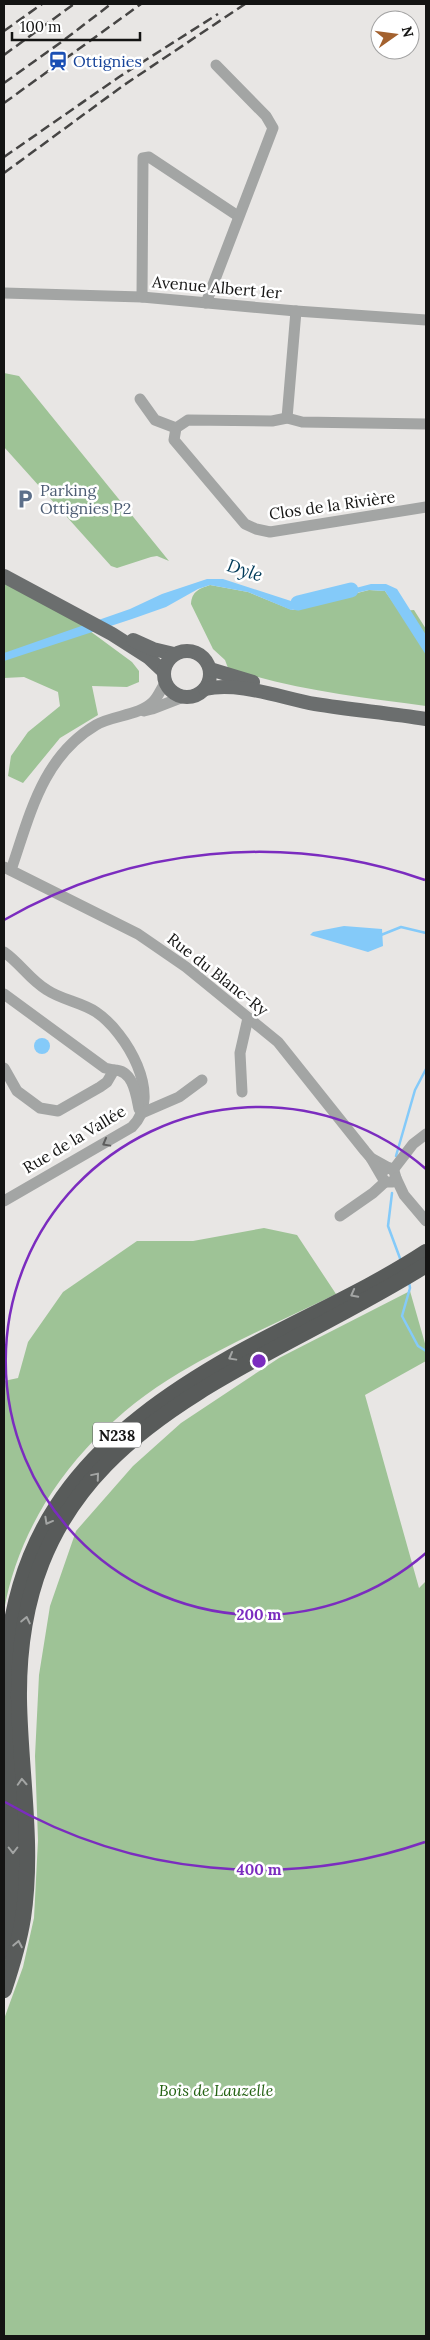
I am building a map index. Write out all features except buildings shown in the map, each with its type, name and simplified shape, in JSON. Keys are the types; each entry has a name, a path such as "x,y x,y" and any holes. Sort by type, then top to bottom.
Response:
{"highway":[{"name":"N238","path":"4,1990 16,1953 23,1916 25,1831 19,1680 23,1633 42,1562 76,1500 120,1450 151,1424 204,1387 278,1340 426,1252"},
{"name":"N238","path":"4,1952 13,1878 6,1702 10,1632 18,1593 39,1536 64,1495 90,1463 129,1424 162,1399 197,1377 354,1308 426,1265"}],"main road":[{"path":"4,576 112,634 148,657 165,677 170,691 183,697 194,696 205,689 223,686 317,704 426,719"},
{"path":"112,634 120,635 174,654"},
{"path":"165,677 168,661 174,654 184,650 194,651 205,658 210,669 210,680 205,689"},
{"path":"210,669 240,680 317,695 426,710"}],"street":[{"path":"206,302 273,128 266,116 216,65"},
{"path":"142,297 142,162 145,157 238,216"},
{"name":"Avenue Albert 1er","path":"4,294 142,297 296,312 426,320"},
{"path":"287,418 296,312"},
{"path":"140,399 155,420 176,428 188,420 272,421 287,418 302,422 426,424"},
{"name":"Clos de la Rivière","path":"176,428 174,440 245,524 256,529 270,532 426,507"},
{"path":"7,868 39,792 55,762 70,745 96,725 135,711 152,702 165,677"},
{"path":"135,711 152,710 183,697"},
{"name":"Rue du Blanc-Ry","path":"7,868 149,940 186,967 282,1046 371,1158 389,1176 426,1221"},
{"name":"Rue de la Vallée","path":"4,952 48,991 92,1010 120,1034 132,1052 144,1094 141,1114 132,1127 4,1201"},
{"path":"4,994 105,1068 119,1070 129,1076 141,1114 179,1097 202,1080"},
{"path":"242,1092 240,1053 248,1018"},
{"path":"4,1068 16,1091 40,1108 58,1111 106,1082 114,1070"},
{"path":"340,1216 373,1193 389,1176 413,1144 426,1134"}],"green space":[{"path":"4,373 19,376 169,561 157,556 117,568 111,566 4,447"},
{"path":"4,580 79,623 132,662 139,671 139,682 127,687 92,686 98,715 60,738 23,783 8,776 11,756 28,732 60,706 58,692 24,677 4,678"},
{"path":"210,585 248,592 292,610 369,590 385,591 399,611 414,610 426,629 426,706 301,687 252,676 228,668 225,660 213,649 191,604 193,596 197,591"},
{"path":"264,1228 297,1235 336,1294 237,1342 179,1373 147,1394 90,1444 66,1473 44,1505 26,1538 13,1574 4,1611 4,1381 18,1378 28,1342 63,1292 137,1241 193,1241"},
{"name":"Bois de Lauzelle","path":"410,1291 426,1347 426,1361 365,1395 419,1588 426,1581 426,2336 4,2336 4,2019 23,1967 34,1918 38,1840 35,1756 39,1675 50,1606 76,1531 133,1466 181,1423 279,1358"}],"water":[{"name":"Dyle","path":"207,579 223,579 291,601 306,601 371,584 386,584 397,589 426,635 426,655 385,591 369,590 291,610 248,592 210,585 198,589 166,607 4,661 4,653 130,609 162,594"},
{"path":"344,926 382,929 383,946 368,952 310,935 313,932"},
{"path":"39,1038 45,1038 50,1043 48,1052 39,1054 34,1049 34,1043"}],"waterway":[{"name":"Dyle","path":"298,603 351,590"},
{"path":"381,935 401,927 426,933"},
{"path":"396,1156 415,1090 426,1069"},
{"path":"392,1193 388,1226 401,1261"},
{"path":"409,1282 410,1288 402,1316 418,1346 426,1351"}],"railway":[{"path":"4,31 42,4"},
{"path":"4,55 74,4"},
{"path":"4,83 111,4"},
{"path":"4,103 141,4"},
{"path":"4,173 124,85 245,4"},
{"path":"4,157 119,77 218,14"}],"place":[{"name":"Ottignies","path":"58,61"},
{"name":"Parking Ottignies P2","path":"25,499"}]}
